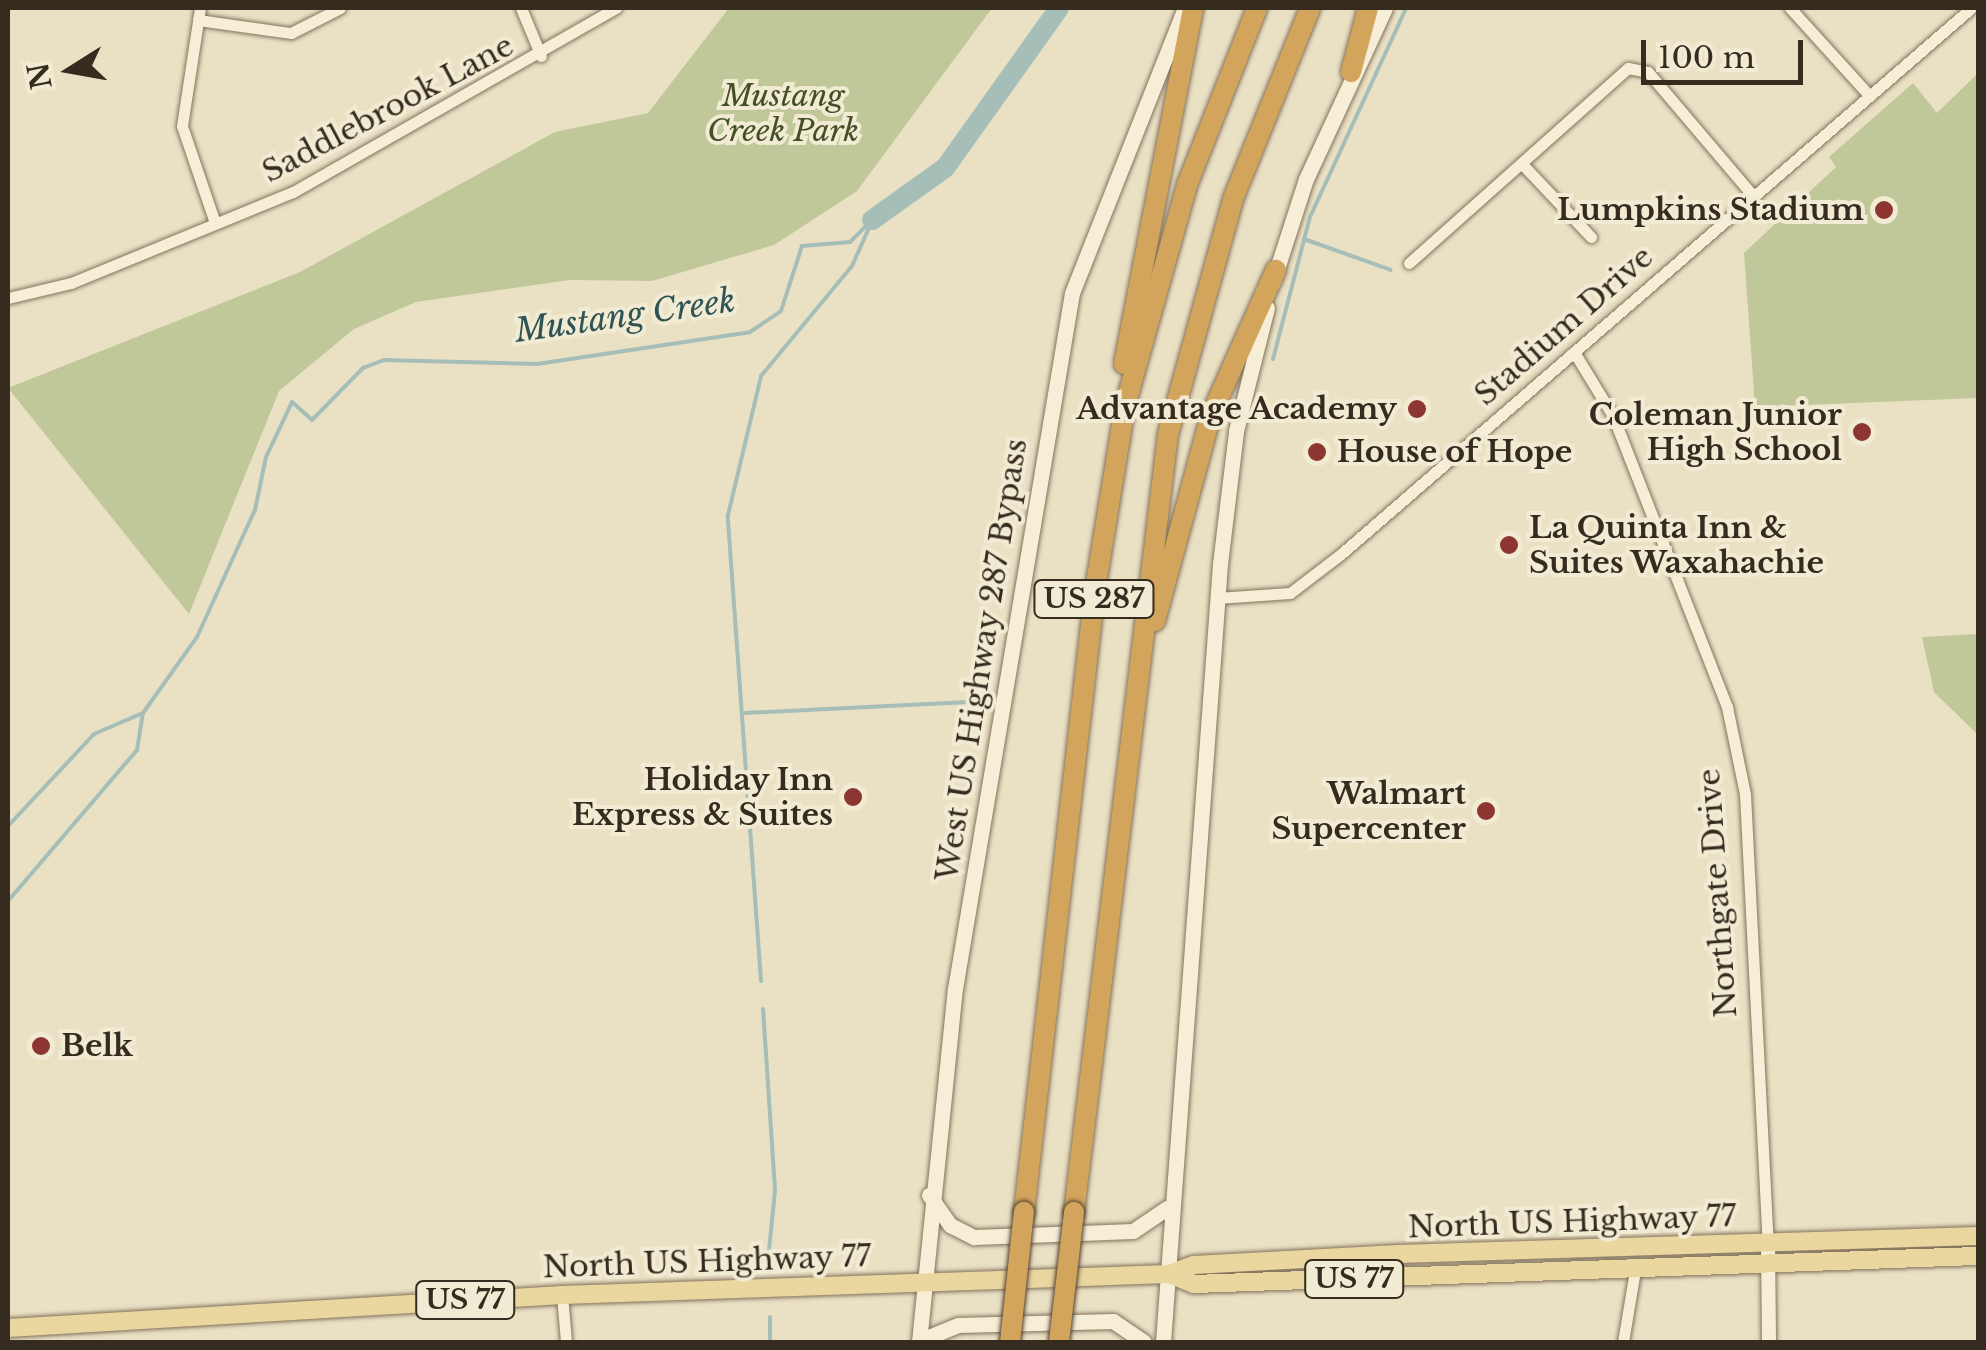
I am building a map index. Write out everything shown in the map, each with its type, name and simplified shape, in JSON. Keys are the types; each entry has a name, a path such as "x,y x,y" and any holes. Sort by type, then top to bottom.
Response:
{"highway":[{"path":"1121,432 1122,374 1193,8"},
{"name":"US 287","path":"1010,1342 1121,432 1187,185 1258,8"},
{"name":"US 287","path":"1059,1342 1136,690 1184,369 1233,198 1310,8"},
{"path":"1351,72 1368,8"},
{"path":"1136,690 1211,415 1276,270"}],"main road":[{"name":"West US Highway 287 Bypass","path":"919,1342 929,1195 1072,292 1185,8"},
{"path":"1163,1342 1170,1199 1217,598 1236,432 1276,270 1351,72 1385,8"},
{"path":"929,1195 950,1225 974,1237 1143,1229 1170,1199"},
{"name":"North US Highway 77","path":"8,1328 562,1295 1169,1274 1194,1264 1978,1236"},
{"path":"1540,1272 1543,1249"},
{"name":"North US Highway 77","path":"1169,1274 1194,1284 1978,1256"},
{"path":"919,1342 958,1324 1112,1322 1144,1342"}],"street":[{"path":"215,223 182,126 199,14 291,33 340,8"},
{"path":"521,8 541,56"},
{"name":"Saddlebrook Lane","path":"8,298 62,286 334,172 541,56 616,8"},
{"path":"1790,8 1869,96"},
{"name":"Stadium Drive","path":"1217,598 1290,593 1970,8"},
{"path":"1409,263 1624,70 1639,68 1753,196"},
{"path":"1523,164 1591,238"},
{"name":"Northgate Drive","path":"1574,352 1613,416 1727,707 1745,794 1768,1243 1769,1342"},
{"path":"1623,1342 1635,1270"},
{"path":"562,1295 566,1342"}],"green space":[{"name":"Mustang Creek Park","path":"729,8 992,8 857,191 774,245 652,281 570,280 416,302 354,329 279,391 189,614 8,388 300,272 555,132 648,113"},
{"name":"Lumpkins Stadium","path":"1978,73 1978,398 1755,407 1744,253 1836,167 1829,157 1913,83 1937,113"},
{"path":"1978,634 1978,735 1934,692 1922,637"}],"waterway":[{"name":"Mustang Creek","path":"872,220 945,168 1059,8"},
{"path":"1273,359 1310,217 1406,8"},
{"name":"Mustang Creek","path":"8,901 137,750 143,713 197,637 255,510 266,457 292,402 312,420 363,368 384,360 537,364 750,332 781,311 802,246 850,242 872,220"},
{"path":"761,981 728,515 761,376 852,266 872,221"},
{"path":"1304,239 1391,270"},
{"path":"745,713 989,701"},
{"path":"8,826 94,734 143,713"},
{"path":"763,1009 775,1191 768,1260"},
{"path":"770,1317 770,1342"}],"place":[{"name":"Lumpkins Stadium","path":"1884,210"},
{"name":"Advantage Academy","path":"1417,409"},
{"name":"Coleman Junior High School","path":"1862,432"},
{"name":"House of Hope","path":"1317,452"},
{"name":"La Quinta Inn & Suites Waxahachie","path":"1509,545"},
{"name":"Holiday Inn Express & Suites","path":"853,797"},
{"name":"Walmart Supercenter","path":"1486,811"},
{"name":"Belk","path":"41,1046"}]}
